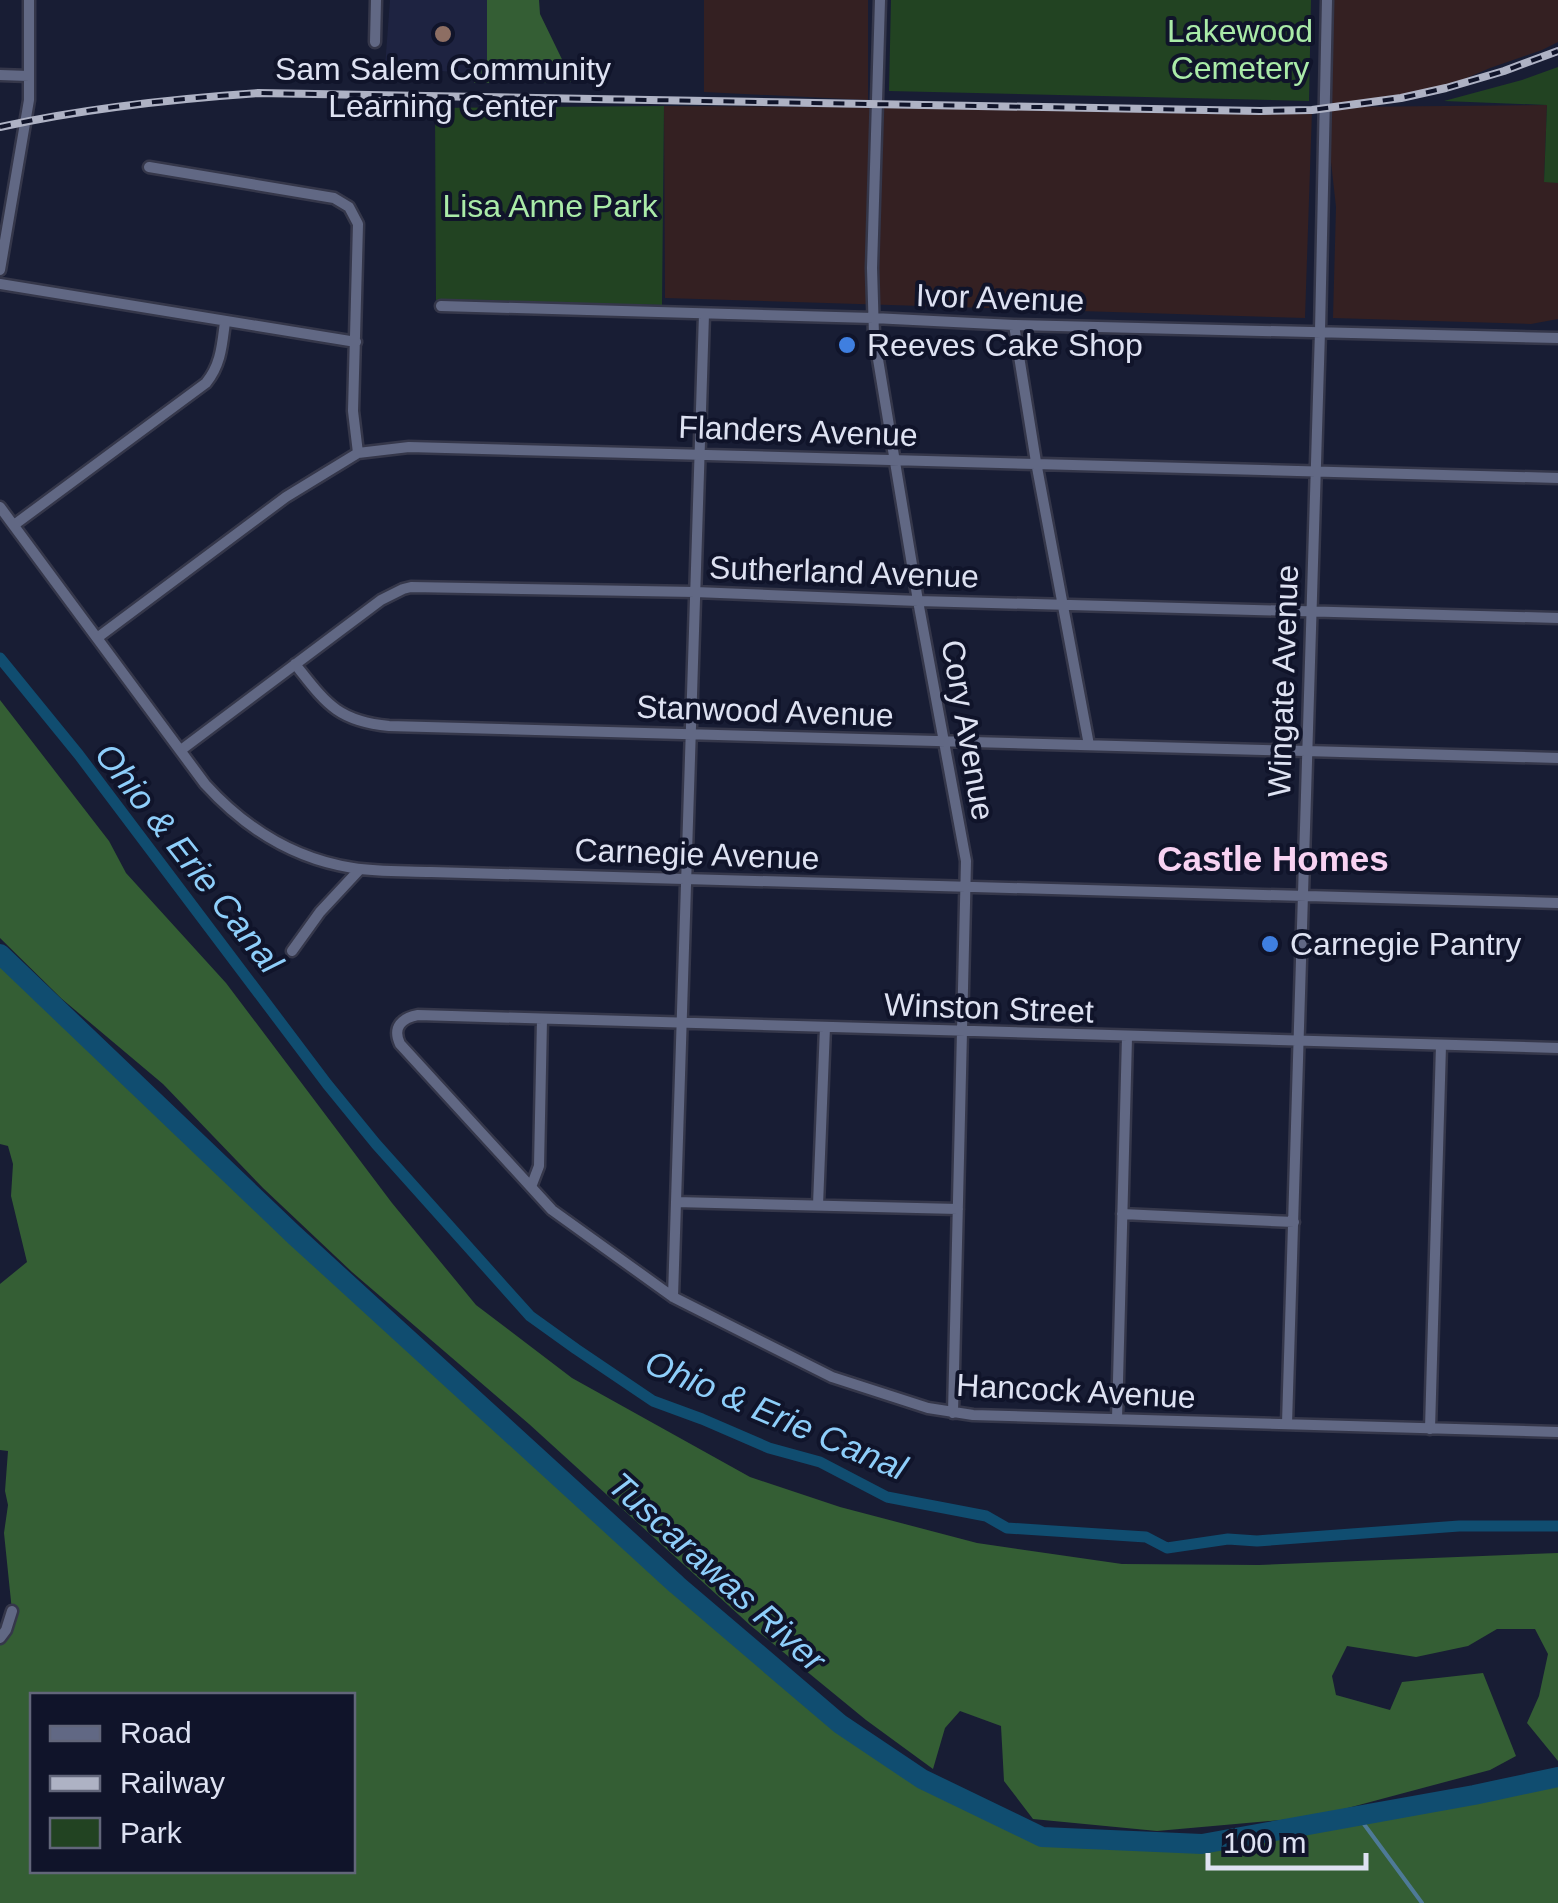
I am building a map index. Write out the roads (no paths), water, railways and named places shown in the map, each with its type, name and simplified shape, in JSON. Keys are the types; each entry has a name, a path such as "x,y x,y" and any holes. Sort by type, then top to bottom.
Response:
{"street":[{"path":"0,270 27,111 29,0"},
{"path":"375,42 376,0"},
{"name":"Cory Avenue","path":"880,0 873,318 918,601 966,861 953,1413"},
{"name":"Wingate Avenue","path":"1287,1424 1327,0"},
{"path":"0,76 29,76"},
{"path":"149,167 334,198 356,216 353,412 358,453"},
{"path":"0,284 356,342"},
{"name":"Ivor Avenue","path":"441,306 1558,338"},
{"path":"673,1297 704,314"},
{"path":"14,525 206,383 220,357 226,322"},
{"path":"1014,325 1088,745"},
{"name":"Flanders Avenue","path":"96,638 286,498 358,453 426,446 1558,478"},
{"name":"Carnegie Avenue","path":"0,507 204,784 249,826 305,855 336,864 686,879 1558,903"},
{"name":"Sutherland Avenue","path":"181,750 382,600 411,587 1558,618"},
{"name":"Stanwood Avenue","path":"296,664 326,702 366,724 1558,758"},
{"path":"292,951 320,912 360,868"},
{"name":"Hancock Avenue","path":"418,1016 409,1016 399,1023 396,1032 400,1044 562,1218 673,1297 832,1377 953,1413 1558,1432"},
{"name":"Winston Street","path":"418,1016 1558,1048"},
{"path":"531,1187 538,1166 542,1019"},
{"path":"818,1205 825,1027"},
{"path":"1117,1419 1128,1037"},
{"path":"1430,1429 1440,1045"},
{"path":"676,1202 958,1209"},
{"path":"1122,1214 1294,1222"},
{"path":"0,1638 12,1611"}],"waterway":[{"name":"Ohio & Erie Canal","path":"0,658 79,755 376,1144 530,1316 653,1401 769,1448 820,1462 887,1497 986,1516 1007,1528 1146,1537 1167,1548 1228,1539 1257,1541 1459,1526 1558,1526"},
{"name":"Tuscarawas River","path":"0,954 294,1235 677,1585 840,1724 922,1779 1042,1837 1202,1844 1558,1777"},
{"path":"1358,1816 1422,1903"}],"railway":[{"path":"0,127 128,105 258,93 1312,110 1446,88 1558,51"}],"place":[{"name":"Sam Salem Community Learning Center","path":"443,34"},
{"name":"Reeves Cake Shop","path":"847,345"},
{"name":"Carnegie Pantry","path":"1270,944"}],"district":[{"name":"Castle Homes","path":"1273,859"}],"park label":[{"name":"Lakewood Cemetery","path":"1240,50"},
{"name":"Lisa Anne Park","path":"550,206"}]}
